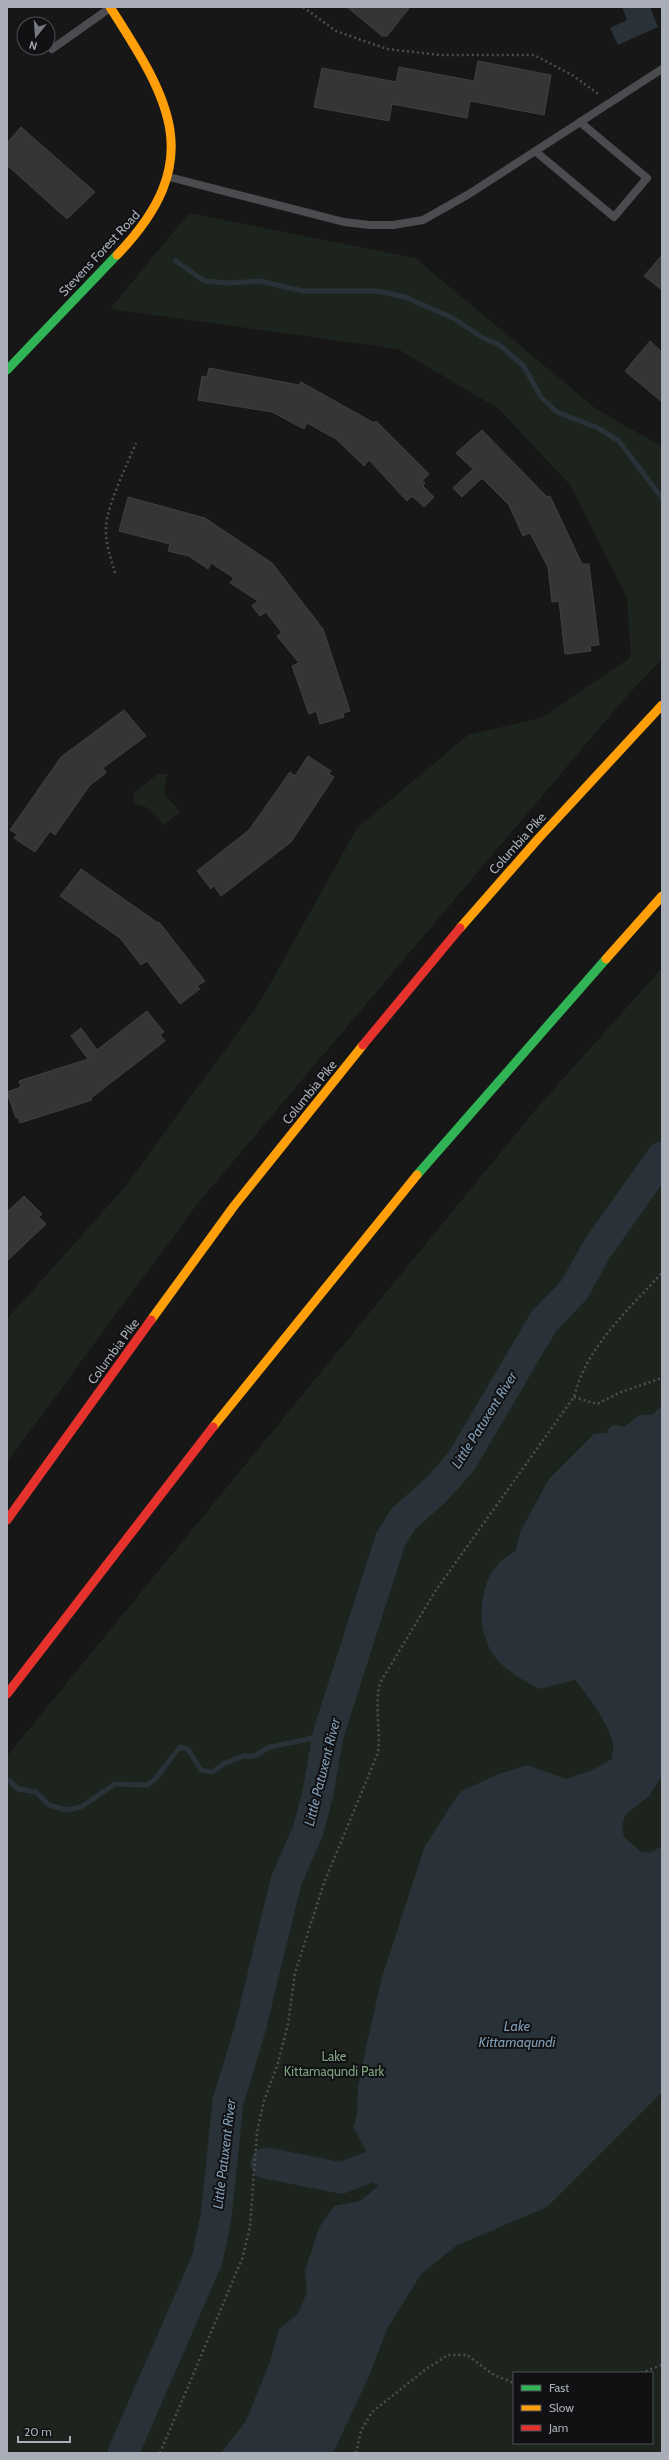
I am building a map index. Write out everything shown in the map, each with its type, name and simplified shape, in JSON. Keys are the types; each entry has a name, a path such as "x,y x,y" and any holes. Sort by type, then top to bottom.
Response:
{"main road":[{"name":"Stevens Forest Road","path":"7,370 136,235 152,215 164,193 169,177 173,137 169,111 144,60 110,8"},
{"name":"Columbia Pike","path":"7,1520 234,1206 332,1083 437,954 533,844 662,706"},
{"path":"7,1694 234,1400 334,1275 443,1146 662,896"}],"lane":[{"path":"56,46 110,8"},
{"path":"169,177 344,222 369,225 393,224 423,220 469,194 662,70"},
{"path":"535,151 614,217 647,178 580,122"}],"path":[{"path":"303,7 336,31 386,49 440,55 534,55 572,75 610,103"},
{"path":"116,572 107,543 106,526 109,512 136,443"},
{"path":"160,2453 242,2259 250,2227 257,2132 264,2101 278,2063 288,2024 295,1973 324,1883 378,1752 380,1738 377,1697 380,1683 436,1590 574,1397 582,1374 612,1328 629,1307 662,1273"},
{"path":"574,1397 597,1404 621,1392 662,1378"},
{"path":"356,2453 361,2431 372,2412 426,2369 448,2355 467,2355 494,2375 513,2384"},
{"path":"644,2372 662,2365"}],"green space":[{"path":"189,213 415,258 595,408 662,447 662,659 624,699 198,1203 7,1462 7,1319 124,1188 260,1002 357,828 468,735 543,717 631,657 627,597 571,486 499,409 398,349 110,309"},
{"path":"158,774 167,774 164,793 180,812 164,825 146,807 135,804 133,794"},
{"name":"Lake Kittamaqundi Park","path":"662,968 662,2453 7,2453 7,1756 537,1108"}],"water":[{"path":"622,7 650,7 658,27 618,45 610,28 627,20"},
{"name":"Lake Kittamaqundi","path":"662,1406 662,1776 649,1796 625,1815 622,1826 624,1837 641,1852 650,1853 662,1846 662,2092 547,2207 456,2246 421,2274 387,2329 369,2376 333,2453 221,2453 246,2421 271,2359 279,2329 298,2314 307,2292 305,2271 319,2228 334,2206 360,2201 393,2174 369,2156 353,2127 357,2116 358,2088 382,1977 425,1846 460,1792 496,1775 527,1765 566,1779 590,1771 612,1759 613,1743 611,1735 591,1701 575,1680 539,1689 510,1671 495,1657 489,1647 482,1623 483,1597 486,1584 499,1563 516,1550 520,1532 549,1479 594,1434 607,1433 609,1428 614,1425 624,1427 639,1415 652,1415"}],"building":[{"path":"347,7 410,7 387,36 382,36"},
{"path":"478,61 551,75 544,115 470,101 467,118 392,104 389,121 314,107 322,68 396,82 399,67 474,81"},
{"path":"21,127 95,192 67,219 7,165 7,143"},
{"path":"662,255 662,290 644,276"},
{"path":"650,341 662,352 662,402 625,371"},
{"path":"209,368 299,385 301,382 374,423 376,421 429,474 422,481 425,483 423,486 434,497 424,507 412,496 407,501 369,460 364,466 336,439 307,423 304,429 272,412 198,400 202,376 207,377"},
{"path":"482,430 547,497 550,496 582,564 589,564 599,645 590,646 591,651 565,654 559,601 552,602 548,567 530,533 523,536 509,505 482,478 462,497 453,488 473,469 456,453"},
{"path":"128,497 205,518 272,563 323,629 350,711 343,713 344,717 320,724 316,711 309,714 292,666 299,663 277,636 282,633 266,612 260,616 252,606 258,601 230,583 234,578 211,563 208,569 189,556 168,551 170,544 119,531"},
{"path":"124,710 146,736 103,768 106,773 90,785 55,835 50,831 35,852 14,838 17,834 10,830 61,757"},
{"path":"308,756 331,771 329,774 334,777 291,842 221,896 214,886 211,889 197,871 249,830 290,772 295,776"},
{"path":"81,869 158,923 159,922 205,981 197,986 200,989 180,1004 147,961 141,965 120,938 60,896"},
{"path":"147,1011 164,1032 160,1035 165,1041 91,1098 92,1100 20,1123 18,1117 16,1118 7,1092 21,1087 19,1081 88,1059 71,1036 81,1028 97,1050"},
{"path":"24,1196 42,1214 39,1217 46,1224 7,1261 7,1212"}],"waterway":[{"path":"176,261 204,281 231,283 260,281 303,291 378,291 405,297 453,318 483,338 498,344 523,365 541,397 557,412 598,428 619,441 662,498"},
{"name":"Little Patuxent River","path":"123,2453 207,2260 216,2217 228,2102 250,2029 286,1881 308,1831 318,1793 328,1735 390,1541 403,1519 435,1491 461,1462 544,1321 574,1290 597,1249 662,1157"},
{"path":"9,1780 18,1789 36,1792 49,1805 66,1810 81,1807 115,1784 147,1785 155,1779 180,1747 188,1749 201,1770 212,1772 225,1763 244,1756 254,1756 270,1747 328,1735"},
{"path":"266,2163 341,2178 372,2166 393,2174 413,2136"}],"traffic: fast":[{"path":"7,370 117,255"},
{"path":"417,1175 606,959"}],"traffic: slow":[{"path":"110,7 132,41 149,73 163,102 170,131 170,160 162,190 145,221 117,255"},
{"path":"460,928 538,839 662,705"},
{"path":"606,959 662,896"},
{"path":"151,1320 234,1206 363,1045"},
{"path":"213,1427 417,1175"}],"traffic: jam":[{"path":"363,1045 460,928"},
{"path":"7,1520 151,1320"},
{"path":"7,1694 213,1427"}]}
